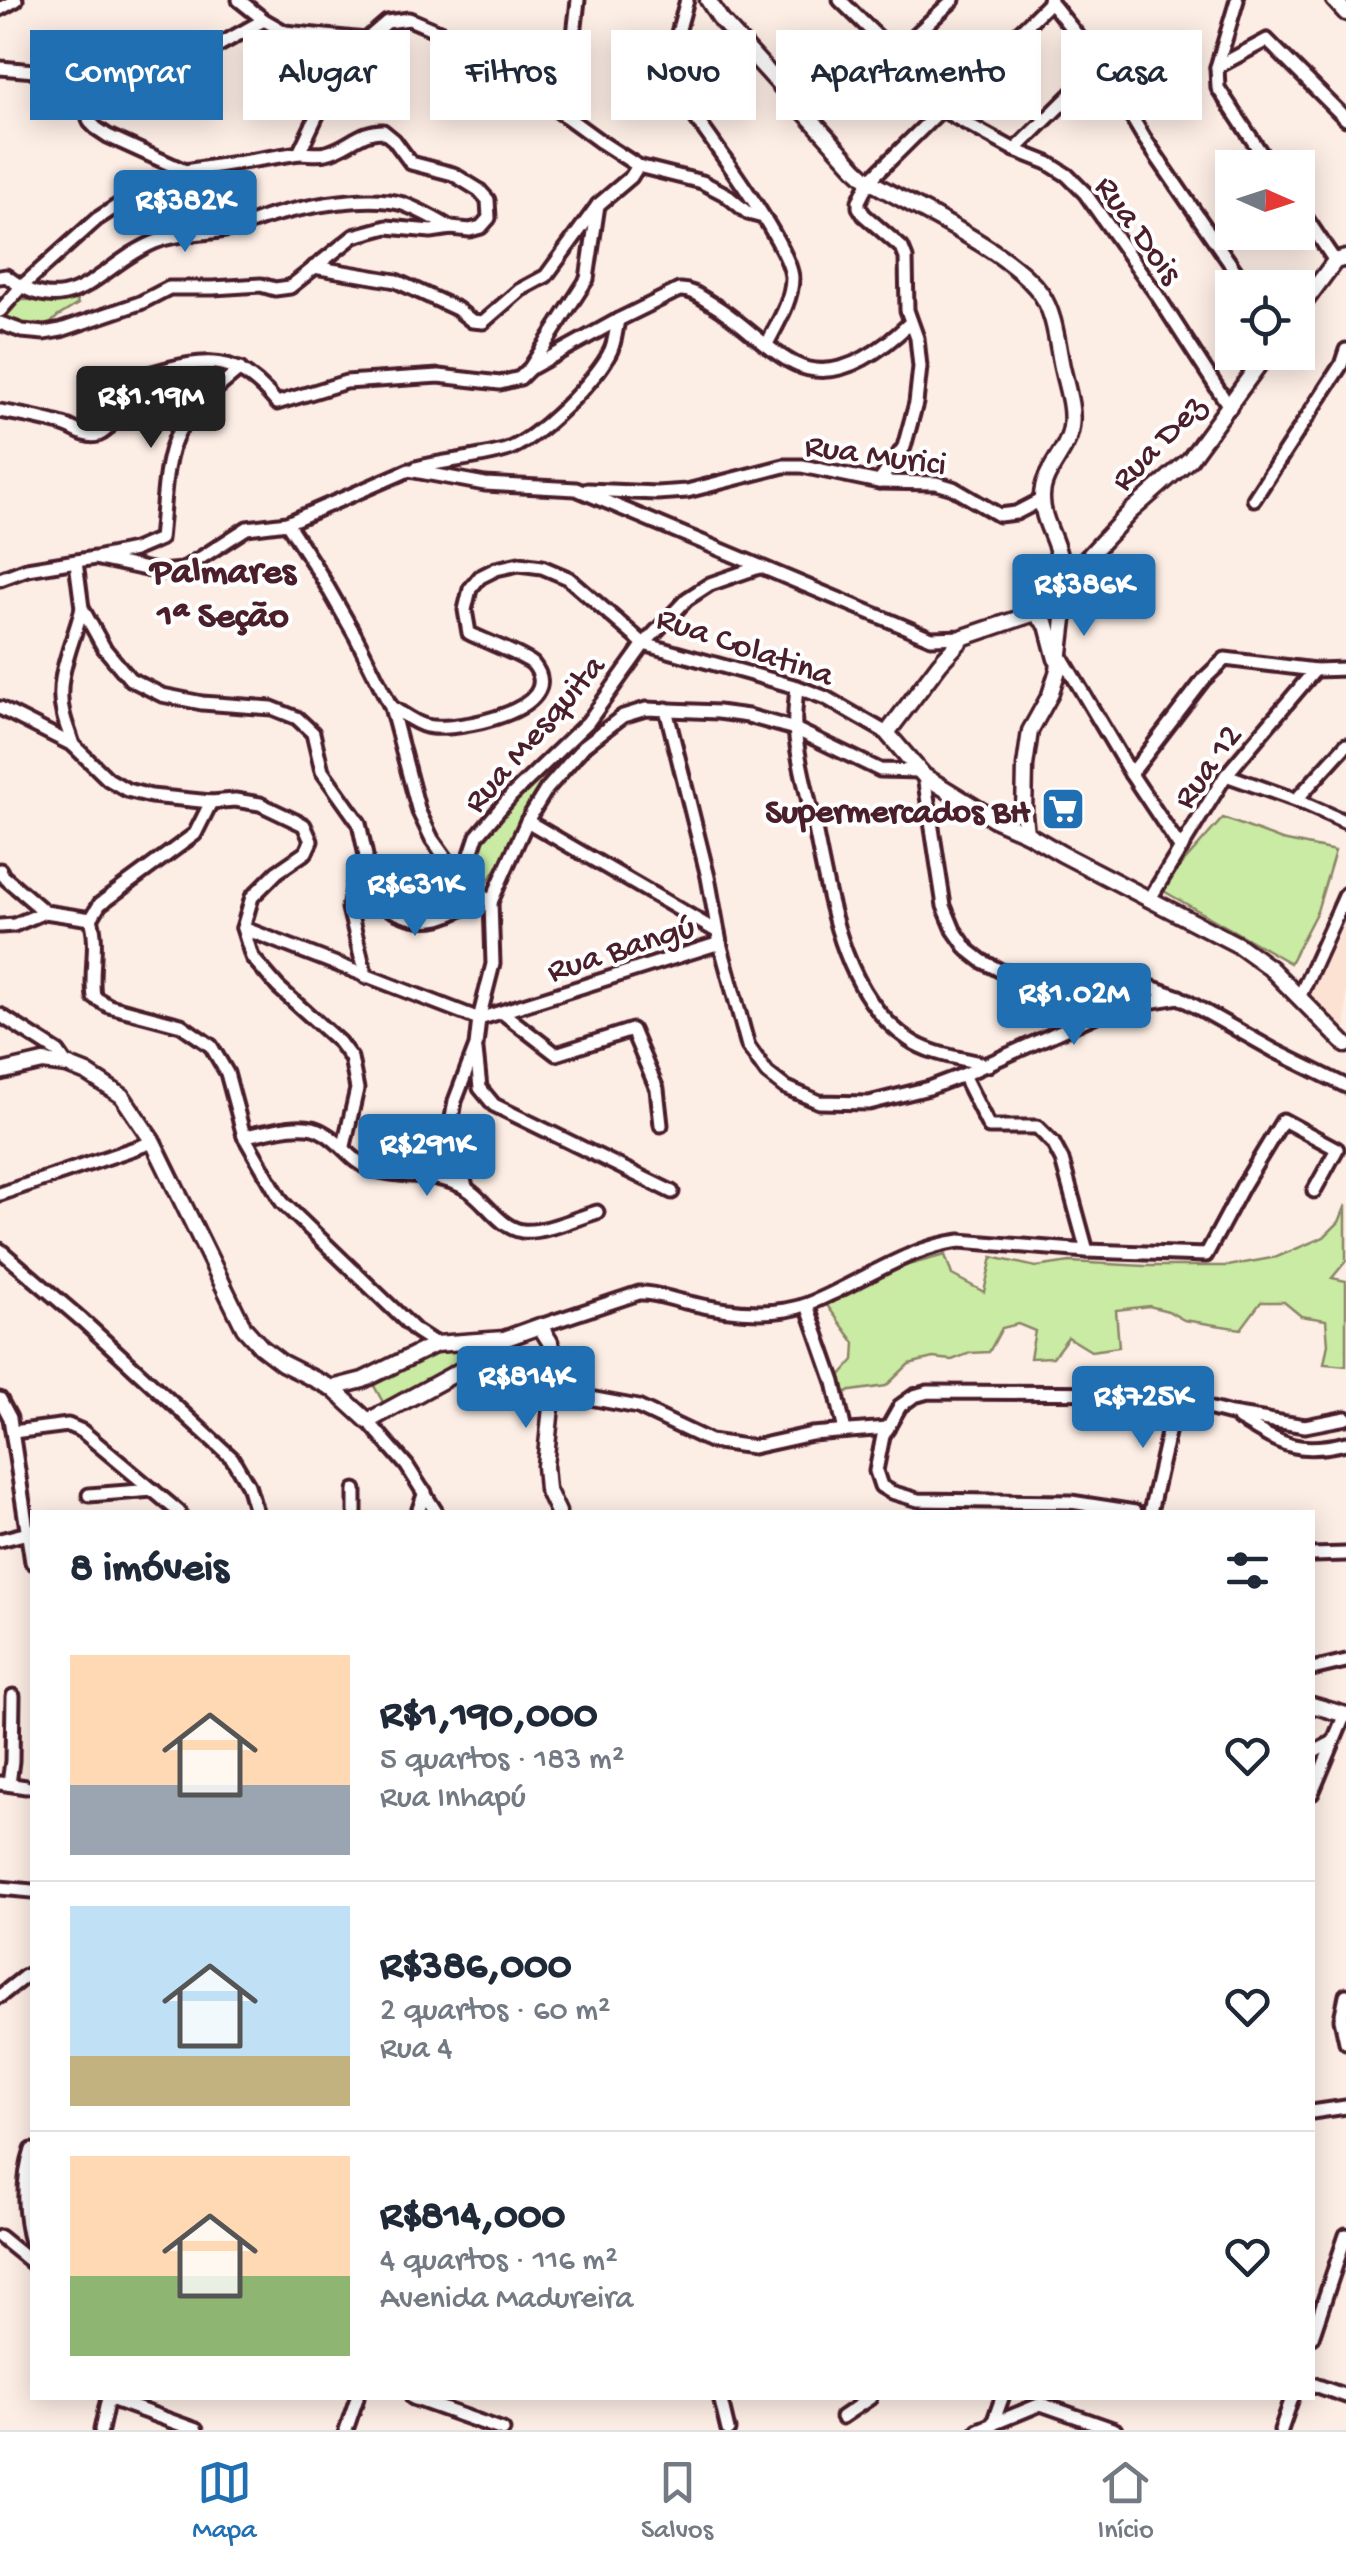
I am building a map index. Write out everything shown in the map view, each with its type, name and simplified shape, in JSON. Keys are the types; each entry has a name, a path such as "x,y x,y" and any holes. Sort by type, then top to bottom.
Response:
{"street":[{"path":"0,9 16,0"},
{"path":"239,0 282,30"},
{"path":"575,30 578,0"},
{"path":"687,0 674,50 673,86 763,217 786,256 792,276 790,298 767,344"},
{"path":"708,0 721,20 856,169 870,181 990,249 1026,276 1042,296 1053,320 1072,414 1068,441 1044,485 1041,500 1062,565 1059,663 1050,696 1030,731 1025,766 1026,833"},
{"path":"921,30 953,0"},
{"path":"1021,30 1050,0 1074,30"},
{"path":"1237,0 1217,67 1218,88 1260,150"},
{"path":"1334,0 1346,13"},
{"name":"Rua Dois","path":"844,1 872,30"},
{"path":"378,30 387,22 409,18 436,30"},
{"path":"223,43 264,20"},
{"path":"1217,67 1268,40 1346,119"},
{"path":"0,68 30,71"},
{"path":"1015,150 1061,105"},
{"path":"89,120 108,136 185,171"},
{"path":"299,153 315,120"},
{"path":"572,120 638,166 702,182 748,214 763,217"},
{"path":"879,482 904,448 916,402 920,352 907,310 906,258 902,248 864,215 859,201 870,181 932,120"},
{"name":"Rua Dois","path":"960,120 1048,163 1085,193 1230,408"},
{"path":"1133,120 1235,270"},
{"path":"0,311 97,219 137,193 185,171 299,153 324,154 364,133 383,130 411,163 453,174 488,200 489,218 481,227 432,231 387,228 354,236 290,286 170,288 140,303 61,330 22,330 0,323"},
{"path":"314,267 396,282 457,309 472,321 484,322 520,290 546,276 598,205 631,178 638,166"},
{"path":"0,277 6,276 21,288 43,296 74,292 156,241 174,235 230,230 273,215 321,206 368,201 400,203 451,228"},
{"path":"0,412 98,435 109,427 126,390 142,375 213,361 240,369 277,403 346,382 439,376 500,382 520,378 588,279 598,205"},
{"path":"1315,228 1340,260 1315,290"},
{"path":"530,368 667,294 688,290 725,312 794,364 824,370 838,369 878,351 910,323"},
{"path":"95,558 160,572 182,570 247,528 287,523 409,470 508,450 580,394 611,350 618,320"},
{"path":"1254,500 1342,364 1346,350"},
{"path":"0,580 26,569 134,550 160,539 167,471 178,432 200,404 240,369"},
{"name":"Rua Dez","path":"1034,613 1059,592 1130,512 1190,459 1256,370"},
{"name":"Rua Murici","path":"409,470 485,484 657,493 687,491 784,466 802,466 879,482 936,483 953,488 1000,515 1016,513 1041,500"},
{"path":"576,489 931,638 964,637 1034,613 1044,620 1059,663 1182,849"},
{"path":"287,523 338,605 391,707 420,812 432,839 462,881 488,900"},
{"path":"76,562 82,608 104,648 130,679 162,695 202,704 272,708 297,718 313,733 322,771 359,822 366,856 349,908 366,977"},
{"name":"Rua Colatina","path":"391,707 426,726 453,728 512,712 531,702 538,689 538,674 531,662 469,633 465,610 470,589 480,577 519,564 542,567 568,578 644,644 797,687 842,705 887,734"},
{"name":"Rua Mesquita","path":"462,881 477,836 511,796 588,722 644,644 687,599 710,584 759,567"},
{"path":"74,745 63,715 60,691 82,608"},
{"path":"964,637 887,734 922,774 996,820 1238,945 1270,968 1346,1044"},
{"path":"931,638 942,650 940,663"},
{"path":"1131,774 1204,679 1225,659 1315,670 1346,669"},
{"name":"Rua 12","path":"1150,900 1226,775 1315,670"},
{"path":"797,687 795,729 832,910 858,978 876,1009 908,1040 988,1065"},
{"path":"0,708 74,745 108,779 127,790 151,796 260,804 304,825 311,840 306,852 276,872 252,897 243,928 252,957 351,1058 357,1089 344,1146"},
{"path":"672,1192 494,1105 480,1088 476,1046 493,964 488,900 527,821 546,790 584,746 623,716 646,708 748,716 795,729 880,770 922,774"},
{"path":"666,709 748,1046 767,1073 785,1087 818,1102 869,1103 963,1075 1112,1008 1178,997"},
{"path":"1296,800 1346,745"},
{"path":"922,774 944,906 954,930 982,962 1041,978 1115,981 1178,997 1346,1086"},
{"path":"1226,775 1346,822"},
{"path":"996,820 1011,812 1025,797"},
{"path":"211,802 195,834 100,904 91,919 94,997 109,1006 182,1025 211,1046 227,1072 244,1136 282,1202 416,1330 436,1344"},
{"path":"527,821 719,937"},
{"path":"0,870 2,876 45,912 91,919"},
{"path":"354,885 393,912 415,918 439,918 488,900"},
{"path":"1299,998 1346,894"},
{"path":"0,926 14,925 45,912"},
{"path":"243,928 479,1019"},
{"name":"Rua Bangú","path":"479,1019 719,937"},
{"path":"503,1013 556,1054 632,1030 658,1090 661,1125"},
{"path":"0,1015 58,1052 67,1064"},
{"path":"467,1189 451,1124 455,1101 476,1046"},
{"path":"0,1072 44,1062 67,1064 87,1072 122,1096 153,1142 244,1328 282,1363 332,1388 368,1420 407,1466 435,1510"},
{"path":"963,1075 989,1127 1037,1127 1053,1143 1062,1160 1087,1251"},
{"path":"332,1388 363,1380 436,1344 504,1338 639,1293 743,1312 806,1306 948,1242 1206,1255 1283,1120 1337,1149 1314,1191"},
{"path":"244,1136 302,1127 316,1129 370,1168 446,1181 467,1189 520,1231 538,1230 597,1212"},
{"path":"0,1194 153,1142"},
{"path":"0,1250 232,1458 248,1486 255,1510"},
{"path":"806,1306 834,1382 845,1431"},
{"path":"540,1326 554,1354 545,1466 547,1489 557,1510"},
{"path":"368,1420 478,1360 504,1338"},
{"path":"552,1392 638,1407 710,1441 753,1447 812,1434 888,1428"},
{"path":"1122,1510 1072,1502 907,1498 884,1488 876,1471 883,1436 900,1406 928,1392 1149,1392 1231,1414 1304,1426 1346,1418"},
{"path":"1150,1510 1176,1398"},
{"path":"0,1399 13,1432 30,1548"},
{"path":"1231,1414 1276,1441 1300,1449 1346,1443"},
{"path":"13,1432 68,1425 82,1431 177,1510"},
{"path":"89,1495 153,1490"},
{"path":"354,1510 355,1490"},
{"path":"419,1510 424,1492"},
{"path":"0,1540 28,1533"},
{"path":"1315,1555 1346,1554"},
{"path":"1315,1668 1346,1661"},
{"path":"13,1696 12,1761 4,1784 26,1787"},
{"path":"1315,1707 1345,1714 1315,1785"},
{"path":"1315,1752 1332,1742"},
{"path":"0,1888 30,1891"},
{"path":"0,1996 30,1974"},
{"path":"1345,1997 1341,2019 1346,2042"},
{"path":"1315,2112 1346,2107"},
{"path":"30,2156 25,2202 30,2233"},
{"path":"1315,2330 1340,2274 1346,2235"},
{"path":"0,2238 30,2262"},
{"path":"1315,2385 1346,2396"},
{"path":"102,2430 108,2400"},
{"path":"114,2400 196,2430"},
{"path":"346,2430 357,2400"},
{"path":"419,2400 503,2430"},
{"path":"719,2400 728,2430"},
{"path":"842,2417 867,2400"},
{"path":"992,2427 1001,2400"},
{"path":"1281,2430 1291,2400"},
{"path":"978,2430 1041,2404 1115,2430"}],"shaded area":[{"path":"1346,922 1346,1033 1310,993"}],"green space":[{"path":"74,296 78,304 45,329 0,319 21,300"},
{"path":"588,729 594,734 554,769 534,794 493,873 485,883 471,880 474,853 490,823"},
{"path":"1223,818 1282,840 1335,851 1317,911 1290,963 1160,889"},
{"path":"1346,1205 1346,1261 1332,1278 1346,1281 1346,1366 1324,1364 1328,1344 1326,1320 1301,1316 1284,1302 1261,1302 1241,1329 1184,1320 1149,1306 1116,1310 1119,1347 1091,1351 1068,1337 1053,1357 1030,1358 1035,1331 1018,1324 1002,1328 989,1352 909,1364 886,1386 844,1392 839,1377 854,1360 855,1343 826,1304 897,1268 945,1255 952,1275 984,1292 992,1257 1036,1267 1070,1262 1228,1266 1277,1257 1324,1237 1339,1222"},
{"path":"483,1344 478,1352 384,1404 373,1384 436,1347"}],"place":[{"name":"Supermercados BH","path":"1063,809"}],"district":[{"name":"Palmares 1ª Seção","path":"223,590"}]}
